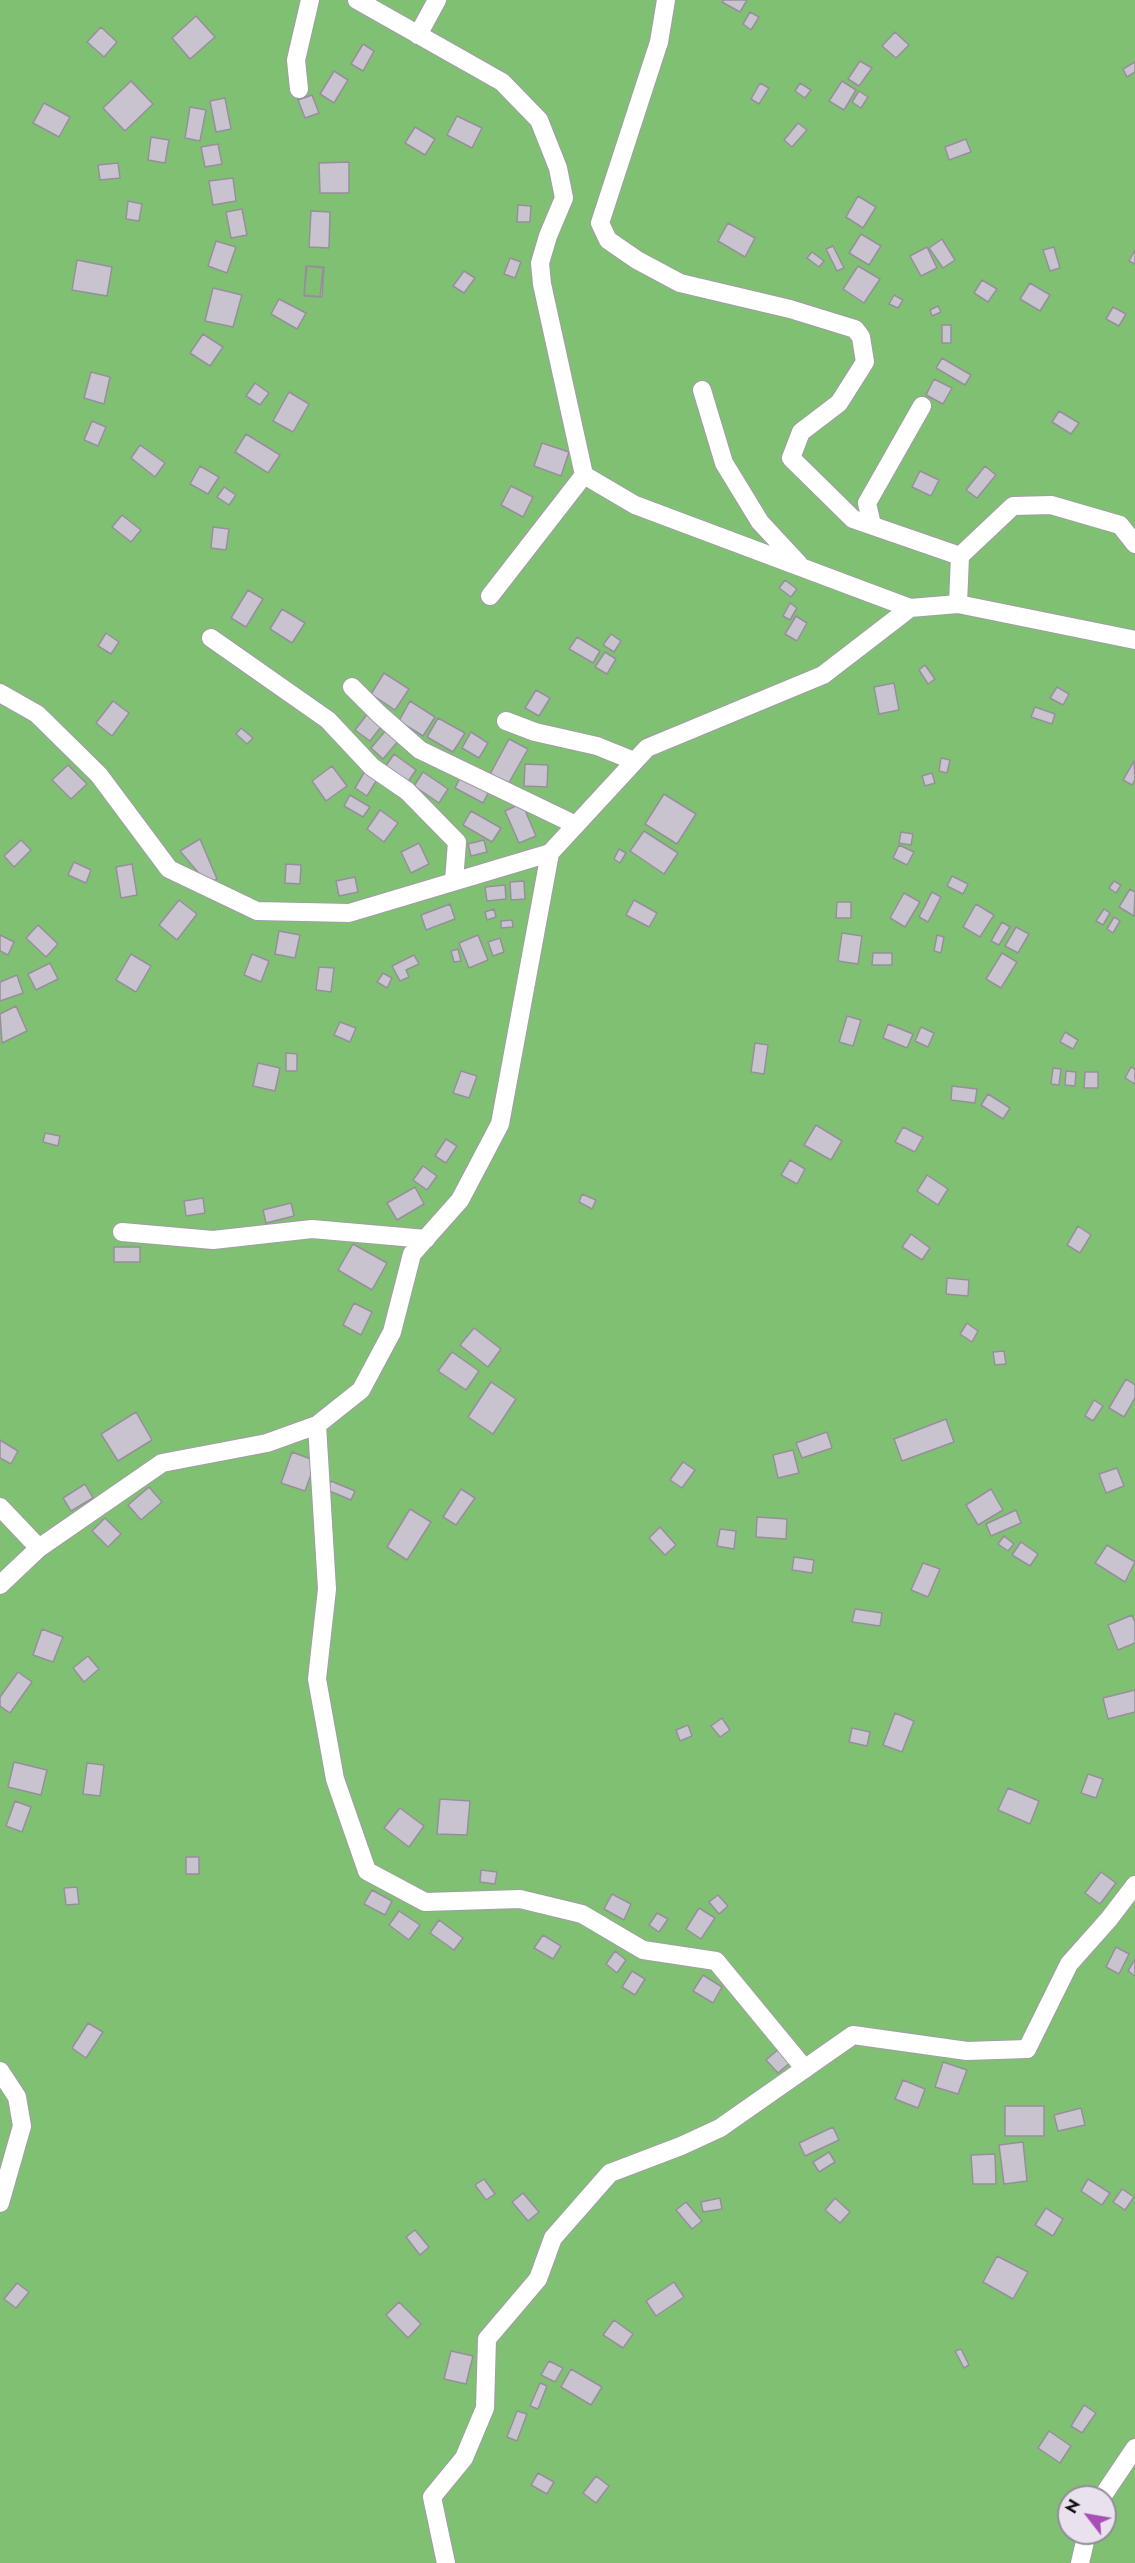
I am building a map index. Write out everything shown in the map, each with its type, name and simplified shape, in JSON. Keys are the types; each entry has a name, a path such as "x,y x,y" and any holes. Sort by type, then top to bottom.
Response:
{"street":[{"path":"300,89 296,60 310,0"},
{"path":"357,0 502,82 539,120 558,168 564,198 548,236 540,263 542,284 584,475 635,505 910,608 958,604 1135,640"},
{"path":"418,35 437,0"},
{"path":"666,0 659,42 600,223 608,240 637,260 681,282 790,309 855,329 861,337 865,362 838,403 801,432 791,458 853,519 960,556"},
{"path":"702,390 724,463 760,522 802,567"},
{"path":"872,525 867,503 922,406"},
{"path":"490,597 584,475"},
{"path":"958,604 960,556 1013,506 1051,505 1120,525 1135,544"},
{"path":"0,693 37,714 99,775 168,869 257,911 349,913 550,853 647,748 823,675 910,608"},
{"path":"211,638 328,720 372,767 407,791 457,842 454,881"},
{"path":"352,687 420,750 576,825"},
{"path":"506,721 535,732 597,746 634,761"},
{"path":"0,1585 39,1548 162,1462 267,1443 317,1425 361,1389 392,1332 412,1254 460,1200 500,1124 550,853"},
{"path":"122,1232 213,1240 312,1229 426,1239"},
{"path":"317,1425 327,1590 317,1679 335,1779 367,1871 425,1902 520,1899 582,1914 643,1950 716,1961 805,2069"},
{"path":"0,1508 39,1548"},
{"path":"446,2563 432,2497 464,2458 485,2408 488,2339 538,2279 553,2238 610,2173 681,2146 720,2128 853,2035 967,2051 1027,2049 1069,1964 1109,1919 1135,1885"},
{"path":"0,2071 17,2097 22,2126 0,2203"},
{"path":"1110,2485 1135,2448"},
{"path":"1080,2563 1084,2545"}],"green space":[{"path":"0,0 1135,0 1135,2563 0,2563"}],"building":[{"path":"724,0 747,0 740,12 722,2"},
{"path":"750,12 759,17 751,30 743,24"},
{"path":"196,16 215,37 190,59 172,38"},
{"path":"101,27 117,42 104,57 87,42"},
{"path":"895,32 909,45 896,58 882,46"},
{"path":"363,44 374,51 363,71 351,64"},
{"path":"860,61 872,68 859,86 848,79"},
{"path":"1135,62 1135,72 1127,77 1123,69"},
{"path":"334,71 348,80 334,103 320,94"},
{"path":"131,81 153,104 125,131 103,108"},
{"path":"842,81 856,90 844,110 829,101"},
{"path":"760,83 769,88 759,104 751,99"},
{"path":"800,83 811,90 805,98 795,91"},
{"path":"859,91 868,97 861,108 852,102"},
{"path":"312,95 319,113 305,118 298,100"},
{"path":"225,98 231,129 216,132 210,101"},
{"path":"44,103 70,117 59,137 33,123"},
{"path":"190,107 206,110 200,141 185,138"},
{"path":"457,116 482,128 472,148 447,135"},
{"path":"798,123 807,130 792,147 784,140"},
{"path":"415,127 435,139 425,155 405,143"},
{"path":"151,137 169,140 165,163 148,160"},
{"path":"966,139 971,152 949,160 945,147"},
{"path":"218,144 222,164 205,167 201,147"},
{"path":"349,162 349,193 320,193 319,163"},
{"path":"118,163 120,178 100,180 98,165"},
{"path":"233,178 236,201 213,205 209,181"},
{"path":"858,196 876,207 863,228 846,217"},
{"path":"128,201 142,204 139,221 126,219"},
{"path":"518,205 531,206 530,222 517,222"},
{"path":"242,209 247,235 231,238 226,212"},
{"path":"311,211 330,212 329,248 309,247"},
{"path":"728,223 755,238 745,257 718,241"},
{"path":"861,234 881,246 869,265 849,253"},
{"path":"942,239 955,260 943,268 929,248"},
{"path":"216,241 236,247 227,273 208,266"},
{"path":"833,246 844,268 837,271 826,249"},
{"path":"927,247 937,268 921,276 910,256"},
{"path":"1054,247 1060,268 1050,271 1043,250"},
{"path":"1135,250 1135,264 1129,261"},
{"path":"812,252 824,261 819,267 807,258"},
{"path":"510,258 521,262 515,278 504,274"},
{"path":"77,260 112,267 107,296 72,290"},
{"path":"306,266 324,267 322,297 304,295"},
{"path":"307,266 323,268 320,297 304,296"},
{"path":"858,266 880,279 864,303 843,289"},
{"path":"464,271 475,278 464,293 453,286"},
{"path":"982,280 997,289 988,302 974,293"},
{"path":"1030,283 1050,295 1040,311 1020,299"},
{"path":"213,288 242,295 233,327 205,321"},
{"path":"894,295 903,300 898,308 889,304"},
{"path":"279,299 306,313 297,329 271,314"},
{"path":"938,306 941,312 932,316 930,310"},
{"path":"1113,307 1126,314 1119,326 1106,319"},
{"path":"942,325 951,325 951,343 942,343"},
{"path":"203,334 223,347 210,366 190,353"},
{"path":"942,358 971,375 965,385 936,368"},
{"path":"91,372 110,377 104,404 84,398"},
{"path":"934,379 952,388 943,404 926,395"},
{"path":"255,383 269,393 260,405 246,396"},
{"path":"289,392 309,404 293,432 273,421"},
{"path":"1059,411 1079,423 1071,434 1052,422"},
{"path":"92,421 106,427 98,446 84,440"},
{"path":"246,434 280,455 268,473 235,452"},
{"path":"542,443 569,452 561,476 534,466"},
{"path":"140,445 165,463 155,477 131,458"},
{"path":"200,466 219,477 208,494 190,484"},
{"path":"985,466 996,475 977,498 966,490"},
{"path":"920,471 939,480 931,496 912,487"},
{"path":"511,486 533,497 523,517 501,505"},
{"path":"224,487 236,495 229,505 217,497"},
{"path":"122,515 141,530 131,542 112,527"},
{"path":"213,527 229,529 226,550 211,548"},
{"path":"785,580 797,589 791,597 779,588"},
{"path":"248,590 263,599 246,627 231,618"},
{"path":"790,603 797,608 790,620 783,616"},
{"path":"282,609 305,623 292,643 270,629"},
{"path":"796,616 807,623 797,641 785,634"},
{"path":"106,633 119,642 111,654 98,646"},
{"path":"611,634 621,641 614,652 603,645"},
{"path":"577,637 600,651 593,663 569,649"},
{"path":"605,652 616,659 607,674 595,667"},
{"path":"925,665 935,679 928,684 919,670"},
{"path":"384,673 409,689 395,710 371,694"},
{"path":"894,683 899,710 879,714 874,687"},
{"path":"1057,687 1069,694 1063,705 1050,698"},
{"path":"536,690 550,698 539,716 525,708"},
{"path":"113,701 129,713 112,736 96,723"},
{"path":"410,701 435,717 423,736 399,721"},
{"path":"1035,707 1055,714 1052,724 1031,717"},
{"path":"369,712 384,723 370,741 355,730"},
{"path":"438,718 465,733 453,752 427,737"},
{"path":"241,728 253,738 247,744 236,734"},
{"path":"387,729 399,740 383,759 371,748"},
{"path":"471,732 488,743 479,758 462,748"},
{"path":"509,739 528,749 506,788 488,778"},
{"path":"394,754 416,770 405,786 383,770"},
{"path":"941,758 950,760 947,773 939,771"},
{"path":"1134,761 1135,780 1132,785 1123,780"},
{"path":"525,764 548,765 547,787 524,786"},
{"path":"68,765 87,784 71,799 52,780"},
{"path":"332,766 347,786 326,801 312,781"},
{"path":"365,771 378,778 367,796 355,788"},
{"path":"423,772 448,789 439,803 414,786"},
{"path":"932,773 935,783 925,786 922,776"},
{"path":"462,774 490,789 483,803 455,788"},
{"path":"664,794 696,814 677,844 645,824"},
{"path":"350,795 370,807 363,817 344,806"},
{"path":"522,803 536,836 519,843 505,811"},
{"path":"380,810 398,823 384,842 367,829"},
{"path":"471,811 501,828 492,842 463,825"},
{"path":"644,831 678,853 664,874 630,851"},
{"path":"901,832 913,834 911,845 899,843"},
{"path":"200,839 217,879 208,884 180,851"},
{"path":"21,840 31,850 14,867 4,856"},
{"path":"484,840 487,852 471,856 468,844"},
{"path":"419,843 429,864 411,873 401,852"},
{"path":"899,845 914,852 907,865 893,858"},
{"path":"619,849 626,853 620,863 614,859"},
{"path":"74,862 91,870 86,883 68,875"},
{"path":"132,864 137,895 121,898 116,867"},
{"path":"286,864 301,865 300,884 285,883"},
{"path":"952,876 968,884 963,894 947,886"},
{"path":"355,877 358,892 339,896 336,881"},
{"path":"524,881 525,899 511,900 510,882"},
{"path":"1114,881 1121,885 1116,893 1109,888"},
{"path":"505,885 506,899 487,901 485,887"},
{"path":"1130,889 1135,892 1134,916 1119,907"},
{"path":"932,892 941,897 928,922 919,917"},
{"path":"904,893 920,902 905,927 890,918"},
{"path":"179,900 197,914 177,940 159,925"},
{"path":"634,900 657,913 649,927 626,915"},
{"path":"837,902 851,902 851,918 836,918"},
{"path":"450,904 455,919 426,930 421,915"},
{"path":"976,904 994,915 980,937 963,927"},
{"path":"494,909 496,917 487,920 485,912"},
{"path":"1104,909 1110,913 1103,925 1096,921"},
{"path":"1114,917 1120,921 1113,933 1107,929"},
{"path":"512,920 513,927 501,928 501,921"},
{"path":"1002,922 1010,927 999,945 991,941"},
{"path":"38,925 58,944 46,957 26,938"},
{"path":"1016,927 1029,934 1018,953 1005,946"},
{"path":"279,931 300,935 295,958 275,954"},
{"path":"842,933 862,936 858,964 838,961"},
{"path":"0,935 14,942 8,955 0,951"},
{"path":"478,935 488,960 469,968 459,943"},
{"path":"937,935 944,937 941,953 934,951"},
{"path":"500,938 504,952 493,956 488,942"},
{"path":"458,949 461,961 454,962 451,951"},
{"path":"873,953 892,953 892,965 872,965"},
{"path":"1002,953 1017,962 1001,988 986,979"},
{"path":"131,954 151,966 136,992 116,980"},
{"path":"252,954 269,961 261,982 244,975"},
{"path":"414,955 419,964 406,970 409,977 400,981 392,966"},
{"path":"50,963 58,979 36,990 28,974"},
{"path":"319,967 334,968 331,992 316,990"},
{"path":"383,973 392,978 387,988 377,982"},
{"path":"17,975 23,993 0,1001 0,982"},
{"path":"16,1006 27,1031 2,1043 0,1014"},
{"path":"847,1016 861,1020 853,1046 839,1042"},
{"path":"340,1022 356,1028 350,1042 334,1035"},
{"path":"888,1024 913,1034 907,1048 883,1038"},
{"path":"921,1027 934,1033 928,1047 915,1041"},
{"path":"1065,1032 1078,1040 1073,1049 1060,1042"},
{"path":"755,1043 768,1045 764,1074 751,1072"},
{"path":"286,1053 297,1054 297,1071 286,1071"},
{"path":"258,1063 280,1068 275,1091 253,1086"},
{"path":"1131,1067 1135,1069 1135,1084 1125,1078"},
{"path":"1053,1068 1061,1069 1059,1085 1051,1084"},
{"path":"461,1071 477,1076 469,1098 453,1093"},
{"path":"1066,1071 1076,1072 1075,1086 1065,1085"},
{"path":"1085,1072 1098,1072 1098,1088 1084,1088"},
{"path":"952,1086 977,1089 975,1103 951,1100"},
{"path":"988,1094 1010,1108 1003,1119 981,1105"},
{"path":"816,1125 842,1141 831,1160 804,1145"},
{"path":"903,1127 923,1137 915,1152 895,1142"},
{"path":"45,1133 60,1136 58,1146 43,1142"},
{"path":"446,1139 457,1146 446,1163 435,1156"},
{"path":"790,1160 805,1169 797,1184 781,1175"},
{"path":"423,1166 437,1176 427,1190 413,1180"},
{"path":"927,1175 948,1189 938,1205 917,1191"},
{"path":"415,1187 424,1204 397,1220 387,1203"},
{"path":"582,1194 596,1200 592,1209 579,1202"},
{"path":"203,1198 205,1213 186,1216 184,1201"},
{"path":"291,1203 294,1216 266,1223 263,1210"},
{"path":"1078,1226 1091,1235 1080,1253 1067,1245"},
{"path":"911,1234 930,1248 922,1260 902,1247"},
{"path":"353,1244 387,1263 372,1290 338,1270"},
{"path":"114,1247 140,1247 140,1262 114,1262"},
{"path":"947,1278 969,1280 968,1296 946,1294"},
{"path":"354,1303 372,1312 361,1335 343,1325"},
{"path":"967,1323 978,1331 972,1342 960,1334"},
{"path":"474,1328 501,1349 488,1367 460,1345"},
{"path":"1004,1351 1006,1364 995,1365 993,1352"},
{"path":"452,1352 479,1371 466,1390 438,1371"},
{"path":"1126,1379 1135,1385 1135,1398 1124,1417 1109,1408"},
{"path":"491,1382 516,1399 493,1434 468,1417"},
{"path":"1094,1400 1103,1406 1093,1421 1085,1416"},
{"path":"136,1412 152,1440 118,1461 101,1434"},
{"path":"946,1419 954,1442 902,1461 894,1439"},
{"path":"827,1432 832,1448 802,1458 796,1443"},
{"path":"0,1440 18,1451 11,1464 0,1458"},
{"path":"793,1450 799,1473 778,1478 773,1455"},
{"path":"292,1452 316,1461 305,1491 281,1483"},
{"path":"683,1462 695,1470 682,1488 670,1480"},
{"path":"1117,1468 1124,1486 1106,1493 1099,1474"},
{"path":"331,1481 355,1491 351,1500 327,1490"},
{"path":"85,1484 93,1498 71,1511 63,1498"},
{"path":"149,1487 162,1502 141,1520 128,1505"},
{"path":"461,1489 475,1498 456,1525 443,1517"},
{"path":"991,1489 1003,1510 978,1525 966,1505"},
{"path":"410,1509 431,1522 407,1560 387,1547"},
{"path":"1016,1510 1021,1523 991,1536 986,1524"},
{"path":"757,1517 787,1519 786,1539 756,1537"},
{"path":"105,1518 121,1534 108,1547 92,1531"},
{"path":"660,1527 676,1545 665,1555 649,1538"},
{"path":"720,1529 736,1531 734,1549 717,1546"},
{"path":"1004,1536 1014,1544 1008,1551 998,1544"},
{"path":"1021,1542 1038,1554 1030,1566 1012,1555"},
{"path":"1107,1545 1135,1562 1125,1582 1095,1563"},
{"path":"794,1557 814,1560 812,1573 792,1570"},
{"path":"923,1563 940,1569 928,1597 911,1590"},
{"path":"855,1609 882,1613 880,1626 852,1622"},
{"path":"1132,1615 1135,1622 1135,1643 1118,1650 1108,1625"},
{"path":"42,1629 63,1637 53,1662 33,1655"},
{"path":"88,1656 99,1669 84,1682 73,1668"},
{"path":"18,1672 32,1682 10,1713 0,1706 0,1697"},
{"path":"1135,1690 1135,1712 1108,1719 1103,1698"},
{"path":"895,1713 914,1721 902,1752 883,1745"},
{"path":"722,1718 730,1730 720,1737 711,1726"},
{"path":"688,1725 692,1736 680,1741 676,1730"},
{"path":"852,1728 870,1732 867,1746 849,1742"},
{"path":"14,1762 47,1770 41,1795 8,1787"},
{"path":"87,1763 104,1765 100,1796 83,1794"},
{"path":"1088,1774 1103,1779 1096,1798 1081,1793"},
{"path":"1008,1788 1039,1801 1030,1824 998,1810"},
{"path":"440,1799 470,1801 467,1835 437,1834"},
{"path":"15,1801 31,1807 22,1832 6,1826"},
{"path":"400,1808 424,1826 409,1847 384,1828"},
{"path":"186,1857 199,1857 199,1874 186,1874"},
{"path":"481,1870 497,1872 495,1884 480,1882"},
{"path":"1101,1872 1116,1883 1100,1904 1085,1893"},
{"path":"77,1887 79,1904 66,1905 64,1888"},
{"path":"372,1890 392,1901 385,1915 364,1904"},
{"path":"612,1894 631,1904 624,1920 604,1909"},
{"path":"718,1895 728,1906 719,1914 709,1902"},
{"path":"699,1908 715,1918 701,1939 686,1929"},
{"path":"399,1911 420,1925 409,1940 389,1925"},
{"path":"657,1913 668,1919 659,1932 649,1925"},
{"path":"439,1920 463,1938 454,1950 430,1933"},
{"path":"543,1935 561,1946 553,1959 534,1948"},
{"path":"1116,1947 1129,1954 1119,1974 1106,1967"},
{"path":"615,1951 626,1960 617,1973 606,1964"},
{"path":"1135,1959 1135,1976 1128,1971"},
{"path":"632,1971 645,1979 635,1995 622,1987"},
{"path":"703,1975 722,1987 713,2003 693,1991"},
{"path":"88,2023 103,2032 86,2058 72,2048"},
{"path":"780,2048 792,2061 778,2073 766,2060"},
{"path":"943,2062 967,2070 958,2094 935,2087"},
{"path":"903,2080 925,2089 918,2108 895,2099"},
{"path":"1005,2106 1044,2106 1044,2136 1005,2136"},
{"path":"1081,2108 1085,2125 1058,2131 1054,2115"},
{"path":"833,2127 839,2140 805,2156 799,2143"},
{"path":"1023,2142 1027,2181 1004,2184 999,2145"},
{"path":"829,2152 835,2162 819,2172 813,2162"},
{"path":"995,2154 996,2184 973,2184 971,2155"},
{"path":"484,2179 495,2194 486,2200 475,2185"},
{"path":"1088,2179 1110,2193 1102,2205 1081,2191"},
{"path":"1122,2189 1134,2197 1125,2210 1113,2202"},
{"path":"523,2193 539,2212 528,2221 512,2202"},
{"path":"720,2198 722,2209 703,2212 701,2202"},
{"path":"835,2198 850,2212 840,2223 825,2210"},
{"path":"686,2202 702,2221 692,2229 676,2210"},
{"path":"1046,2208 1063,2219 1053,2236 1035,2225"},
{"path":"415,2230 429,2247 420,2255 406,2237"},
{"path":"997,2256 1028,2272 1013,2299 983,2282"},
{"path":"674,2282 684,2297 656,2316 646,2301"},
{"path":"17,2283 29,2292 16,2308 4,2299"},
{"path":"399,2302 421,2324 408,2338 386,2315"},
{"path":"614,2320 633,2334 623,2348 603,2335"},
{"path":"961,2349 969,2365 964,2368 955,2351"},
{"path":"451,2351 473,2356 466,2384 444,2379"},
{"path":"549,2361 563,2368 555,2382 541,2375"},
{"path":"571,2369 602,2387 591,2405 561,2387"},
{"path":"540,2383 547,2386 538,2409 530,2406"},
{"path":"1084,2405 1096,2413 1082,2433 1071,2426"},
{"path":"517,2411 527,2414 517,2441 507,2437"},
{"path":"1049,2431 1071,2446 1060,2463 1038,2448"},
{"path":"538,2473 554,2482 547,2494 531,2485"},
{"path":"596,2476 609,2486 596,2503 583,2493"}]}
